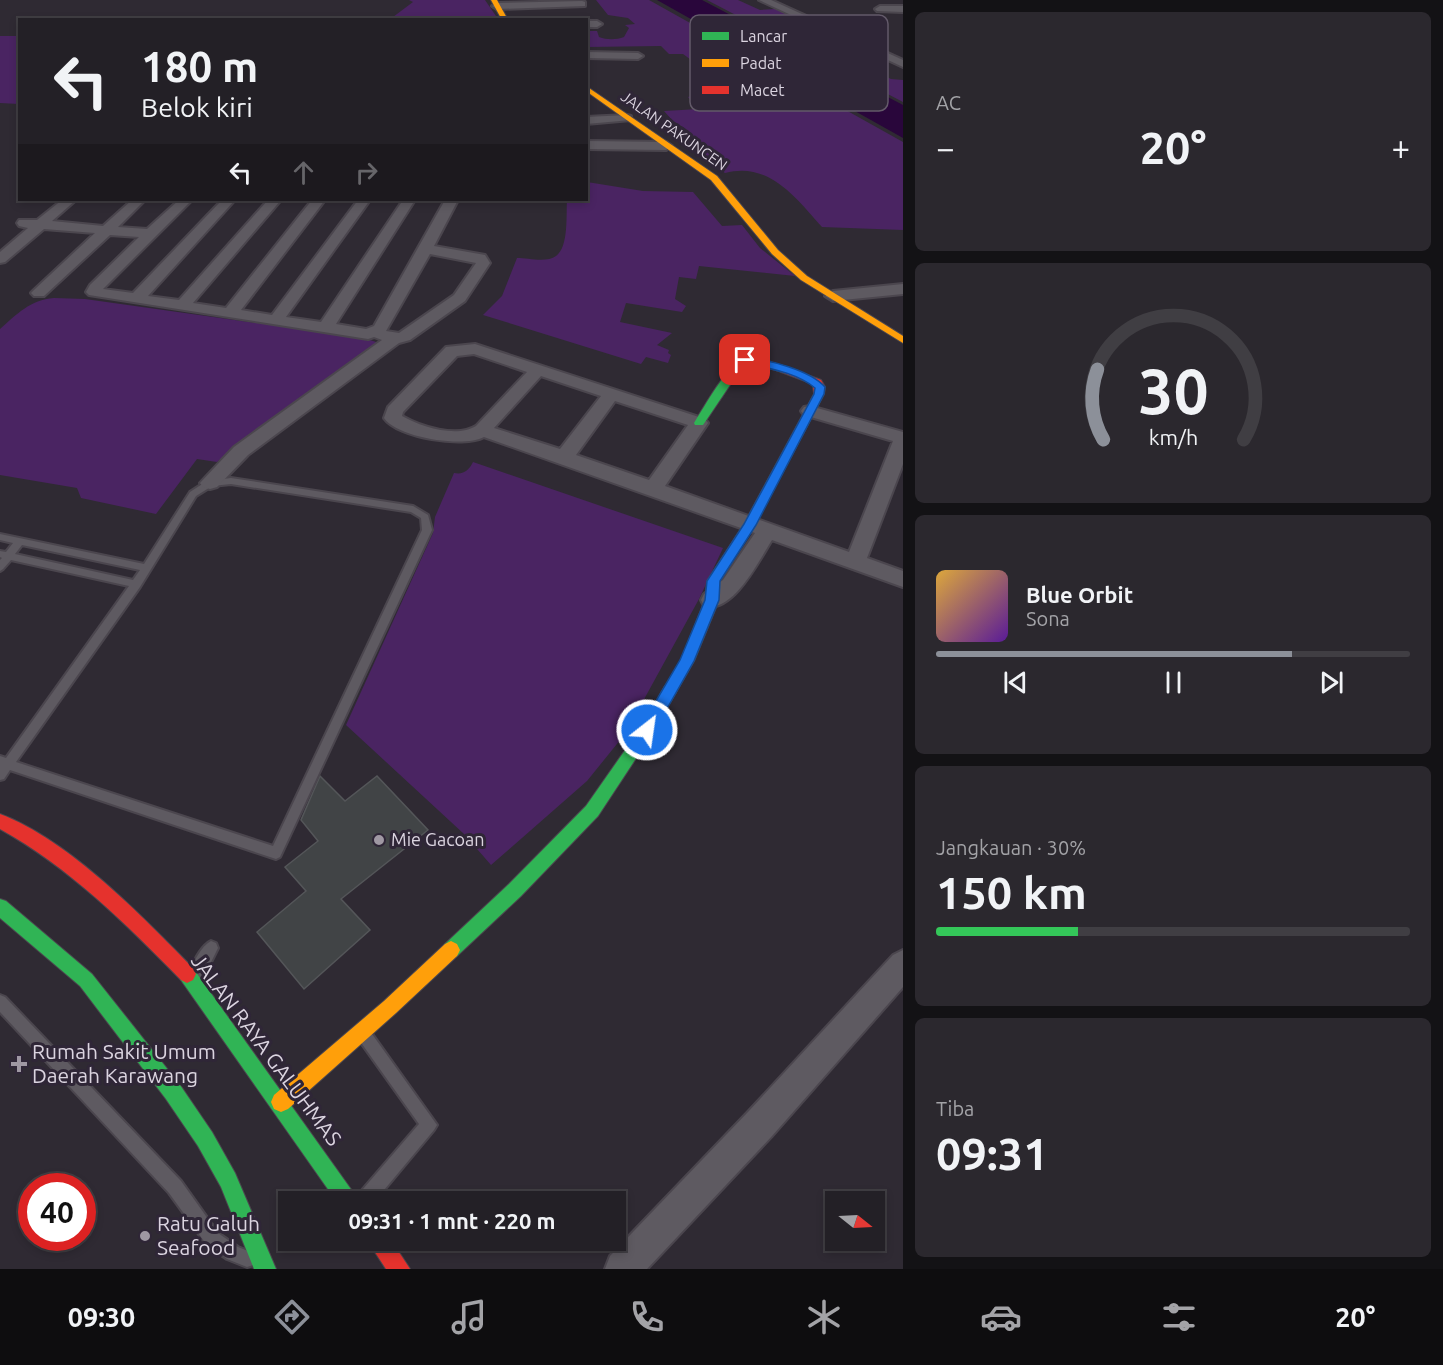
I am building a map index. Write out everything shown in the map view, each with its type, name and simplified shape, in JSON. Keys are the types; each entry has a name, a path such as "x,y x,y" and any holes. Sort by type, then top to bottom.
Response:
{"street":[{"path":"764,0 797,15"},
{"path":"495,3 582,4"},
{"path":"495,3 504,18"},
{"path":"880,9 903,9"},
{"path":"588,56 638,56"},
{"path":"888,57 903,64"},
{"name":"JALAN PAKUNCEN","path":"588,89 714,178 731,194 752,226 775,252 807,279 903,340"},
{"path":"588,121 627,118"},
{"path":"588,146 666,146"},
{"path":"0,259 50,201"},
{"path":"0,243 68,201"},
{"path":"39,293 138,201"},
{"path":"185,201 94,292 368,334 380,329 449,207 450,201"},
{"path":"136,299 228,201"},
{"path":"183,305 274,201"},
{"path":"230,313 318,201"},
{"path":"276,320 363,201"},
{"path":"326,327 408,201"},
{"path":"27,228 151,234"},
{"path":"27,228 130,254"},
{"path":"210,483 241,451 394,339 404,337 465,293 483,263 480,258 424,249"},
{"path":"833,297 903,289"},
{"path":"375,332 394,339"},
{"path":"537,371 482,430 473,436 462,437 399,423 393,418 394,411 452,351 474,349 699,423"},
{"path":"281,1102 362,1032 515,890 592,811 647,730 687,661 712,600 731,586 819,394 820,387 817,382 762,362 745,360 732,374 652,490"},
{"path":"564,458 610,395"},
{"path":"810,411 903,439 855,562"},
{"path":"482,430 903,579"},
{"name":"JALAN RAYA GALUHMAS","path":"0,821 16,829 81,873 143,929 192,980 342,1191"},
{"path":"0,908 86,980 174,1092 205,1139 228,1180 265,1267"},
{"path":"623,1269 760,1124 903,965"},
{"path":"385,1251 399,1269"}],"lane":[{"path":"0,775 4,762 136,584 193,495 210,483 231,481 412,509 425,517 427,530 276,853 4,762"},
{"path":"0,537 145,568"},
{"path":"0,567 5,555 19,542"},
{"path":"5,555 136,584"},
{"path":"192,980 211,948"},
{"path":"0,1002 175,1187 190,1205 205,1233 228,1253 265,1267"},
{"path":"362,1032 429,1125 372,1191"}],"shaded area":[{"path":"409,0 485,0 497,18 392,18 413,2"},
{"path":"596,0 649,0 690,23 690,59 683,54 669,54 661,46 588,47 588,31 597,31 599,37 602,38 618,39 624,37 629,28 625,25 635,24 628,18 608,15"},
{"path":"657,0 702,0 731,15 690,15 690,19"},
{"path":"707,0 738,0 760,10 775,9 789,15 736,15"},
{"path":"0,36 18,36 18,104 0,103"},
{"path":"888,78 903,80 903,102 888,94"},
{"path":"888,97 903,105 903,138 855,111 888,111"},
{"path":"664,111 848,111 903,142 903,230 822,227 791,194 768,177 755,172 725,173 691,150 687,145 689,131 672,120"},
{"path":"588,182 643,191 693,192 722,226 742,225 760,248 795,276 699,266 696,279 679,277 675,299 686,306 682,312 626,303 620,322 672,333 657,345 669,350 668,353 671,355 668,363 646,357 641,364 483,315 502,296 517,258 548,259 560,252 567,221 567,201 588,201"},
{"path":"54,298 85,299 364,338 379,343 217,462 197,459 156,514 81,498 77,488 0,475 0,329 31,305"},
{"path":"473,462 723,548 699,599 625,734 587,781 491,865 464,834 346,725 433,533 435,517 454,473 466,471"}],"building":[{"path":"320,776 345,801 377,776 428,830 341,899 370,930 304,989 257,932 306,891 285,867 318,841 301,820"}],"traffic: fast":[{"path":"699,423 732,374 745,360 762,362 780,368"},
{"path":"451,950 515,890 592,811 647,730 670,690"},
{"path":"0,907 86,980 173,1092 205,1139 228,1180 265,1269"},
{"path":"187,974 342,1191"}],"traffic: slow":[{"path":"494,0 504,18"},
{"path":"588,89 714,178 775,252 804,278 903,340"},
{"path":"281,1102 390,1007 451,950"}],"traffic: jam":[{"path":"670,690 687,661 712,600 713,581 749,525 819,394 820,387 817,382 780,368"},
{"path":"0,821 52,852 76,870 122,910 187,974"},
{"path":"385,1251 399,1269"}],"place":[{"name":"Mie Gacoan","path":"379,840"},
{"name":"Rumah Sakit Umum Daerah Karawang","path":"19,1064"},
{"name":"Ratu Galuh Seafood","path":"145,1236"}],"route":[{"path":"647,730 687,661 712,600 713,581 749,525 819,394 820,387 817,382 762,362 745,360"}]}
